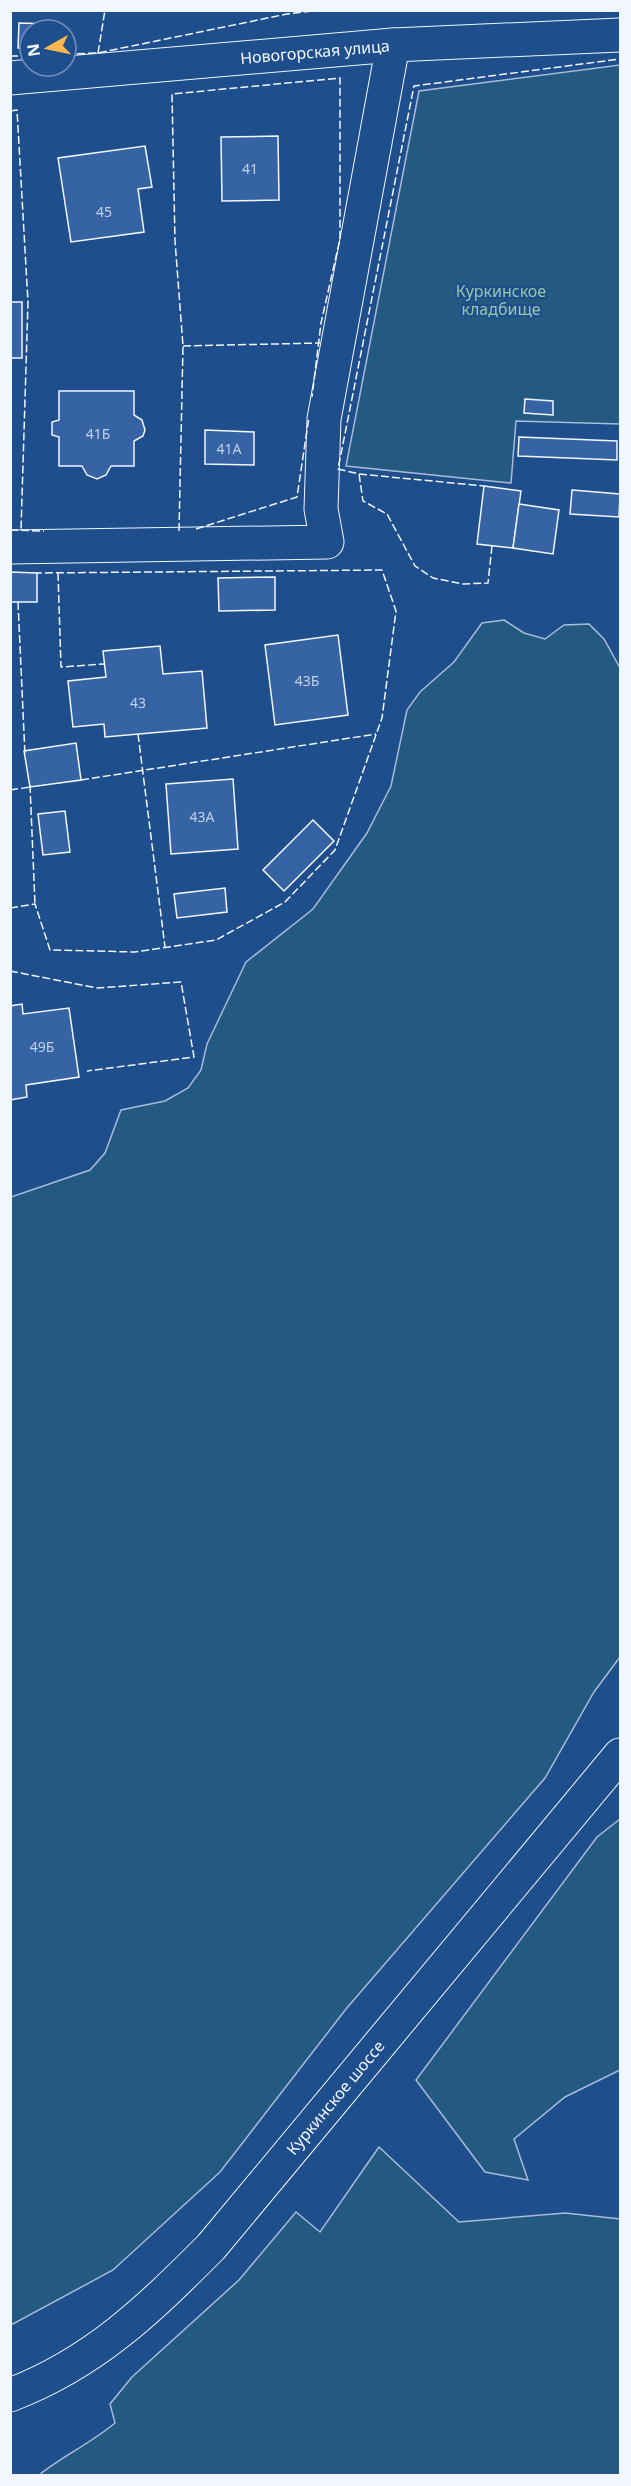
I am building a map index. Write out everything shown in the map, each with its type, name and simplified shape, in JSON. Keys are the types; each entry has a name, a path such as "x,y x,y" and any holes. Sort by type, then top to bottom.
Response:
{"main road":[{"name":"Новогорская улица","path":"10,78 393,45 621,35"},
{"path":"10,548 327,542 321,509 324,419 393,45"},
{"name":"Куркинское шоссе","path":"15,2394 87,2357 133,2322 211,2247 621,1755"}],"green space":[{"name":"Куркинское кладбище","path":"620,65 620,424 516,421 511,483 346,466 419,91"},
{"path":"504,620 524,633 545,639 564,625 589,624 604,639 620,668 620,1657 594,1692 545,1778 346,2009 220,2172 113,2270 11,2325 11,1197 90,1170 105,1153 121,1110 165,1101 188,1088 201,1070 207,1044 246,962 313,909 367,833 391,786 407,710 420,692 454,662 482,623"},
{"path":"620,1819 620,2070 565,2097 514,2139 528,2180 485,2172 416,2080 597,1837"},
{"path":"379,2147 459,2222 565,2213 620,2219 620,2475 39,2475 115,2423 110,2404 132,2377 239,2280 296,2212 320,2232"}],"building":[{"path":"278,136 279,200 222,201 221,137"},
{"path":"145,146 152,187 138,189 144,232 71,242 58,158"},
{"path":"10,302 22,302 22,358 10,358"},
{"path":"59,391 134,391 134,415 142,420 145,430 143,436 134,441 134,466 111,466 106,475 97,479 87,475 82,466 59,466 59,437 52,435 52,422 59,420"},
{"path":"525,399 553,401 553,415 524,413"},
{"path":"205,430 254,432 254,465 205,464"},
{"path":"519,437 617,441 617,460 518,456"},
{"path":"484,486 521,491 513,548 477,544"},
{"path":"572,490 620,494 619,517 570,514"},
{"path":"519,504 559,510 553,554 513,548"},
{"path":"10,572 37,573 37,602 10,602"},
{"path":"275,577 275,610 219,611 218,578"},
{"path":"338,635 348,715 275,725 265,645"},
{"path":"160,646 163,674 202,671 207,728 105,737 104,724 73,727 68,681 106,677 103,651"},
{"path":"76,743 81,780 30,787 24,751"},
{"path":"233,779 238,849 171,854 166,784"},
{"path":"65,811 70,852 43,855 38,814"},
{"path":"313,820 334,841 284,891 263,870"},
{"path":"225,888 227,912 177,918 174,894"},
{"path":"22,1004 23,1014 69,1008 79,1077 26,1085 27,1097 10,1100 10,1006"}],"fence":[{"path":"98,53 105,10"},
{"path":"78,54 98,53 287,14 321,10"},
{"path":"10,56 18,56"},
{"path":"492,546 488,583 463,584 433,578 415,566 387,514 363,501 359,474 338,469 414,86 620,59"},
{"path":"179,531 183,346 175,241 172,94 340,78 340,239 321,323 312,397"},
{"path":"10,111 17,110 28,302 21,530"},
{"path":"183,346 320,343"},
{"path":"196,529 297,497 309,417"},
{"path":"359,474 484,486"},
{"path":"10,530 44,531"},
{"path":"10,908 35,904 50,950 135,952 216,940 285,902 335,850 382,718 396,611 382,570 37,573"},
{"path":"58,573 61,667 104,664"},
{"path":"18,602 25,755"},
{"path":"138,734 165,947"},
{"path":"81,780 376,734"},
{"path":"30,785 35,904"},
{"path":"10,790 30,787"},
{"path":"10,971 97,988 181,982 194,1057 87,1071"}]}
